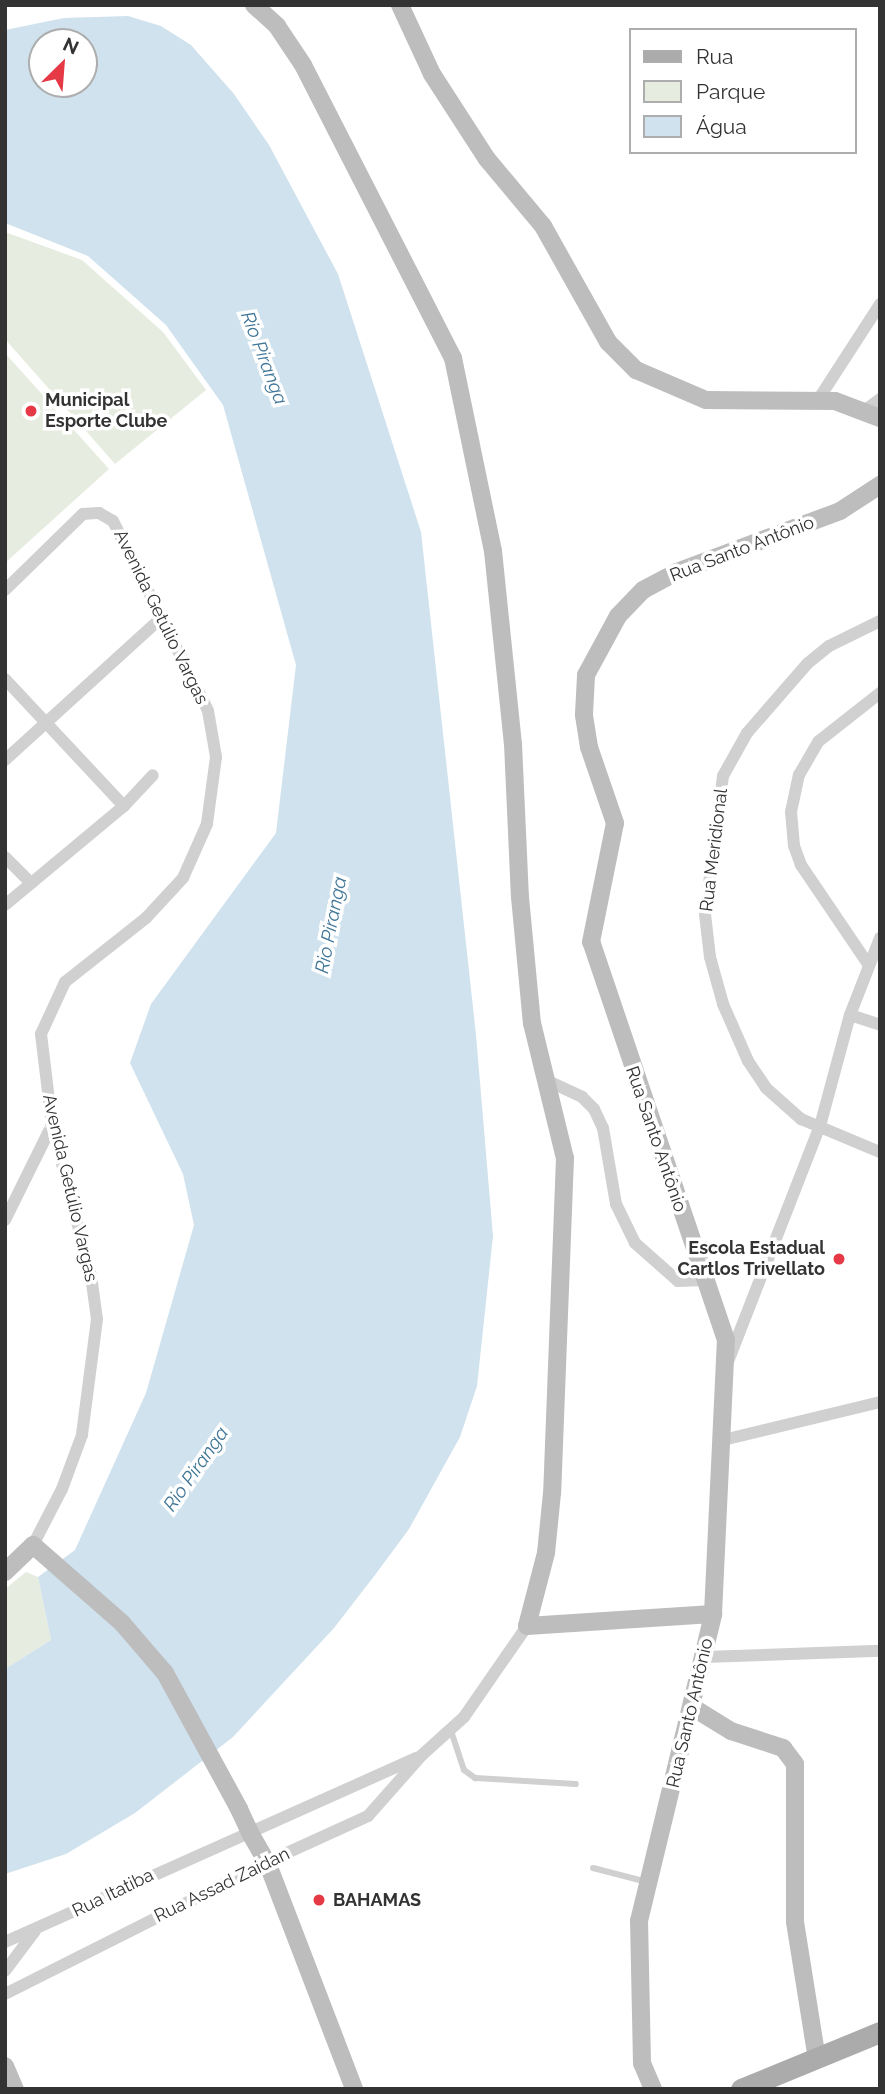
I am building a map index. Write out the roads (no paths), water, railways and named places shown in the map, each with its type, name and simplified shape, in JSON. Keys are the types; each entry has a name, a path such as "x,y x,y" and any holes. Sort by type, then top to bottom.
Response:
{"main road":[{"path":"254,5 277,26 303,65 453,358 493,551 513,744 532,1023 565,1157 551,1505 546,1553 527,1626 713,1614"},
{"path":"400,5 432,74 487,159 543,226 608,342 636,370 706,400 839,402 875,409"},
{"name":"Rua Santo Antônio","path":"653,2089 642,2063 639,1922 713,1614 719,1441 726,1340 591,942 615,823 589,747 584,714 586,675 618,616 643,590 677,572 839,511 880,485"},
{"path":"5,1572 38,1549 122,1623 164,1673 267,1862 354,2089"},
{"path":"692,1707 731,1731 783,1748 795,1764 795,1922 817,2059"},
{"path":"741,2089 880,2032"},
{"path":"780,2089 880,2047"},
{"path":"5,2066 15,2089"}],"street":[{"path":"816,402 880,304"},
{"name":"Avenida Getúlio Vargas","path":"5,590 83,514 99,513 113,521 208,711 216,757 207,824 183,878 146,918 65,982 51,1005 41,1034 52,1125 91,1276 97,1319 82,1435 38,1549"},
{"path":"5,760 162,617"},
{"name":"Rua Meridional","path":"880,621 829,646 764,710 723,776 716,809 705,914 710,957 723,1004 748,1061 766,1088 786,1110 880,1152"},
{"path":"5,679 124,807"},
{"path":"868,964 801,864 792,838 791,812 799,775 819,741 834,725 880,693"},
{"path":"5,905 124,807 153,775"},
{"path":"5,857 31,883"},
{"path":"724,1372 820,1126 850,1015 880,938"},
{"path":"850,1015 880,1026"},
{"path":"548,1081 582,1097 594,1109 603,1128 616,1205 635,1243 678,1281 705,1280"},
{"path":"5,1220 52,1125"},
{"path":"719,1441 880,1402"},
{"name":"Rua Assad Zaidan","path":"5,1994 267,1862 368,1816 422,1755 451,1731 527,1626"},
{"path":"704,1657 880,1651"},
{"name":"Rua Assad Zaidan","path":"222,1844 422,1755"},
{"name":"Rua Itatiba","path":"5,1942 222,1844"},
{"path":"5,1971 35,1930"}],"lane":[{"path":"451,1731 464,1770 475,1778 576,1784"},
{"path":"593,1868 649,1883"}],"water":[{"name":"Rio Piranga","path":"128,16 161,26 191,45 234,94 269,145 338,274 421,532 476,1035 493,1236 477,1386 460,1437 409,1529 375,1575 334,1628 233,1737 135,1813 66,1854 5,1874 5,1669 51,1640 38,1577 75,1550 146,1393 194,1225 183,1174 130,1063 151,1004 276,833 296,665 223,405 166,325 88,256 5,223 5,30 64,18"}],"place":[{"name":"Municipal Esporte Clube","path":"31,411"},
{"name":"Escola Estadual Cartlos Trivellato","path":"839,1259"},
{"name":"BAHAMAS","path":"319,1900"}]}
